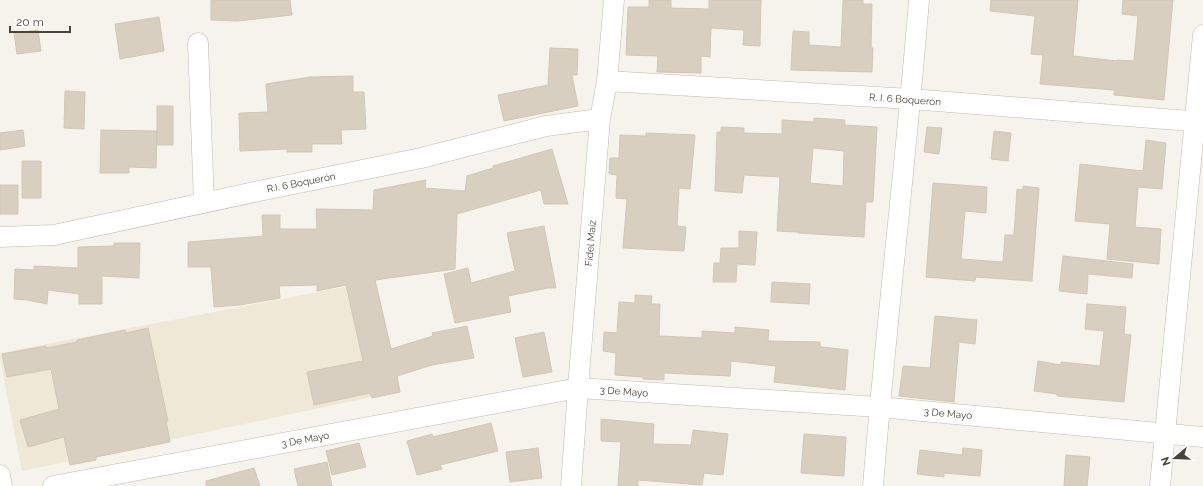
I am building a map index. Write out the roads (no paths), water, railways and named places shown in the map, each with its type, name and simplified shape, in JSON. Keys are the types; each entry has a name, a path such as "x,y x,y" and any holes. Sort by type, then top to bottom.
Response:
{"street":[{"name":"Fidel Maíz","path":"571,486 600,119 607,81 614,0"},
{"path":"873,486 879,407 911,99 919,0"},
{"path":"1160,486 1164,433 1199,122 1203,35"},
{"path":"198,43 204,203"},
{"name":"R. I. 6 Boquerón","path":"607,81 911,99 1199,122"},
{"name":"R.I. 6 Boquerón","path":"0,237 54,235 421,158 546,126 600,119"},
{"name":"3 De Mayo","path":"53,486 578,388 879,407 1203,437"},
{"path":"0,475 2,486"}]}
